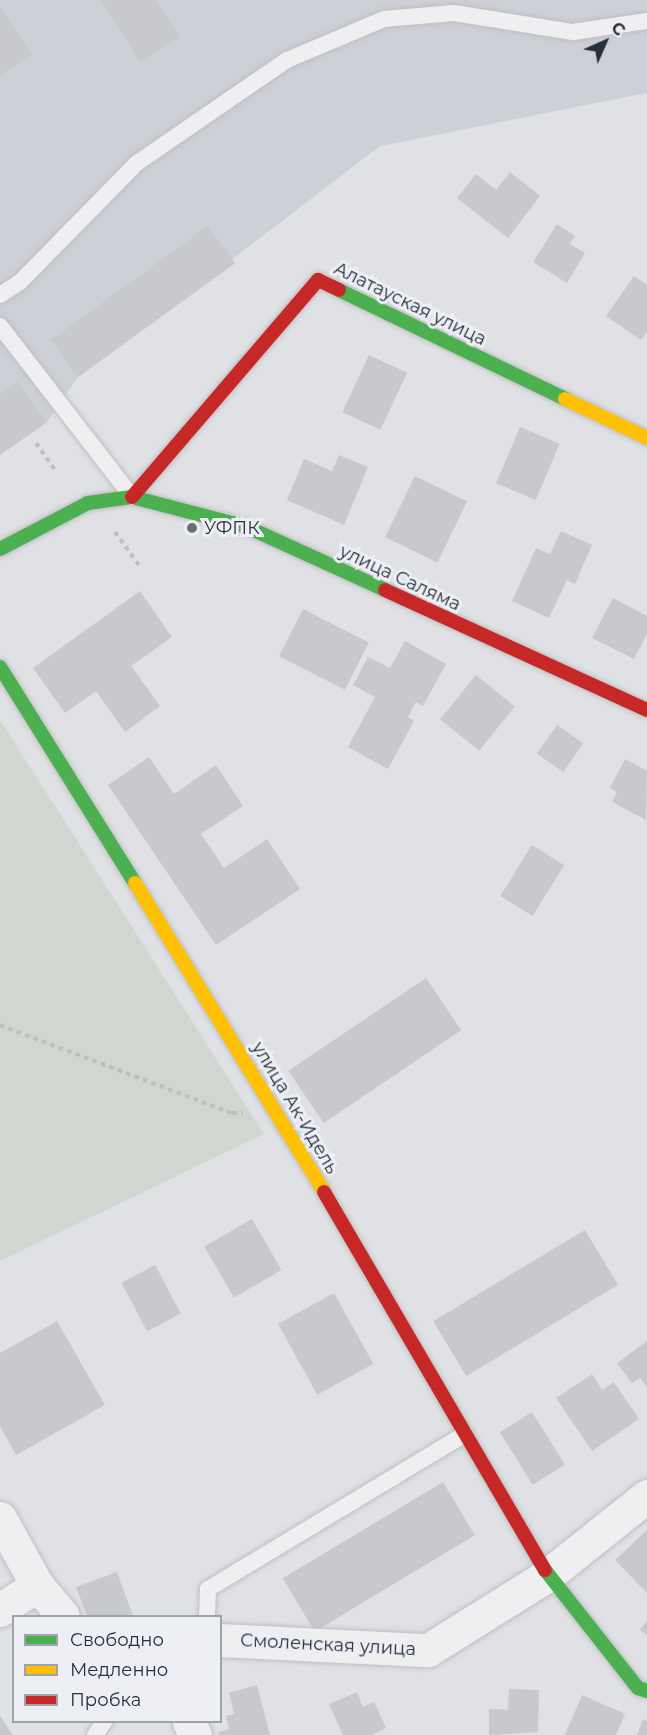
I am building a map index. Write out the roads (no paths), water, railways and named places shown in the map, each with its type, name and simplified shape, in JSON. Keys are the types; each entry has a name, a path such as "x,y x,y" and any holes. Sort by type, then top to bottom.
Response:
{"street":[{"name":"Алатауская улица","path":"132,497 318,280 647,438"},
{"path":"0,549 87,503 132,497"},
{"name":"улица Саляма","path":"132,497 247,527 647,710"},
{"name":"улица Ак-Идель","path":"0,667 277,1113 548,1575"},
{"name":"Смоленская улица","path":"222,1640 428,1650 548,1575 647,1496"},
{"path":"0,1518 37,1586 61,1615"},
{"path":"548,1575 638,1688 647,1691"},
{"path":"0,1610 37,1586"}],"lane":[{"path":"0,295 20,282 138,163 287,60 384,19 452,7 573,32 647,21"},
{"path":"3,336 132,497"},
{"path":"207,1615 208,1589 465,1434"}],"place":[{"name":"УФПК","path":"192,528"}]}
